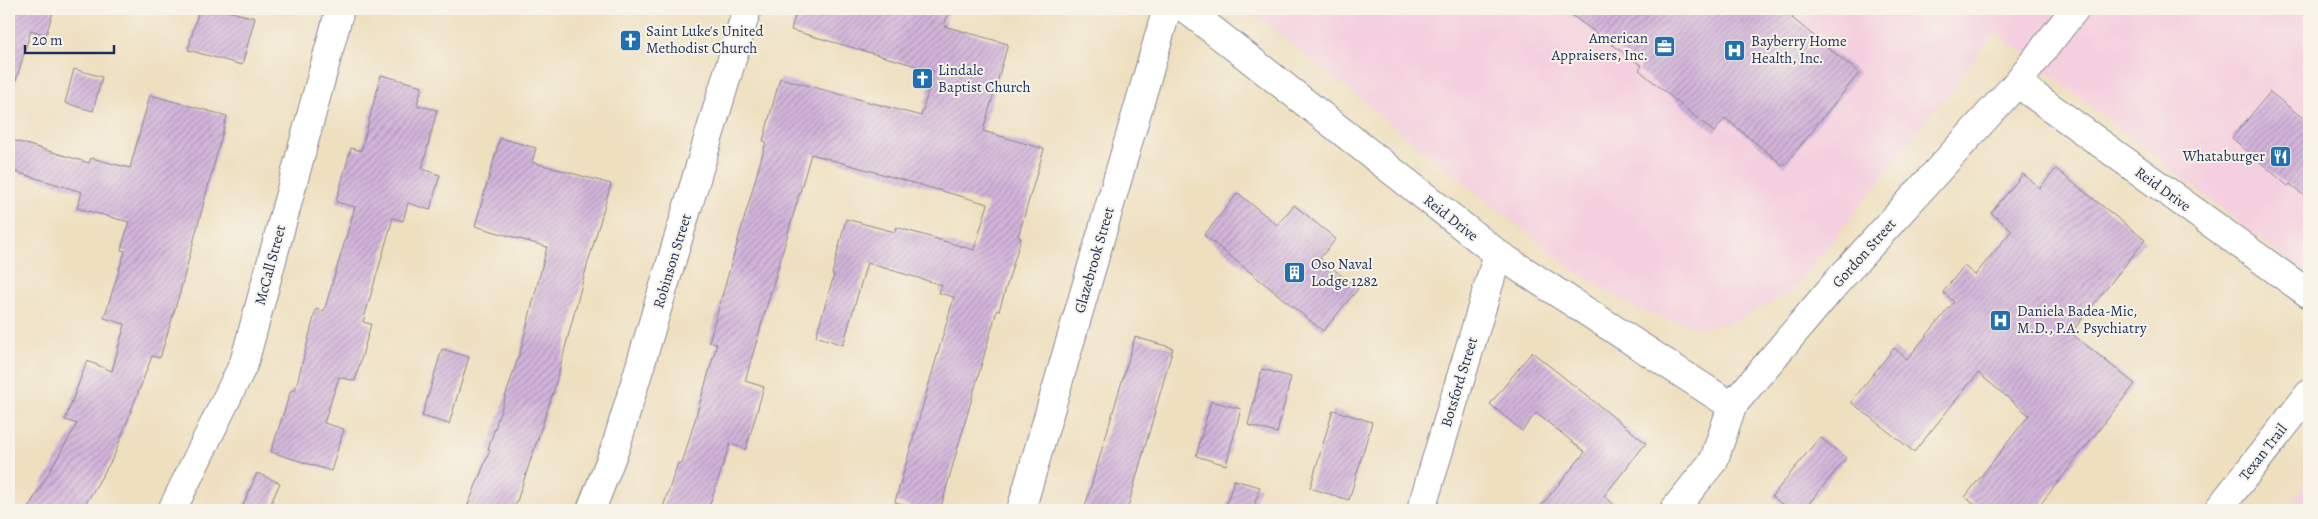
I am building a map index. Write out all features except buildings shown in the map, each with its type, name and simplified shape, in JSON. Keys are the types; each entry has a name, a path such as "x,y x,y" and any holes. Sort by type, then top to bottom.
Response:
{"street":[{"name":"McCall Street","path":"172,510 244,363 340,9"},
{"name":"Robinson Street","path":"591,510 616,446 747,9"},
{"name":"Glazebrook Street","path":"1022,510 1167,9"},
{"name":"Reid Drive","path":"1186,9 1498,254 1732,406"},
{"name":"Gordon Street","path":"1674,510 1714,460 1732,406 1836,283 2017,83 2075,9"},
{"name":"Reid Drive","path":"2017,83 2309,294"},
{"name":"Botsford Street","path":"1421,510 1498,254"},
{"name":"Texan Trail","path":"2218,510 2309,394"}],"shaded area":[{"path":"1248,9 2309,9 2309,277 1996,32 1794,290 1741,319 1699,329 1638,310 1568,266"},
{"path":"2309,480 2309,510 2286,510"}],"place":[{"name":"Saint Luke's United Methodist Church","path":"630,40"},
{"name":"American Appraisers, Inc.","path":"1664,47"},
{"name":"Bayberry Home Health, Inc.","path":"1735,50"},
{"name":"Lindale Baptist Church","path":"922,79"},
{"name":"Whataburger","path":"2281,156"},
{"name":"Oso Naval Lodge 1282","path":"1295,273"},
{"name":"Daniela Badea-Mic, M.D., P.A. Psychiatry","path":"2001,320"}]}
